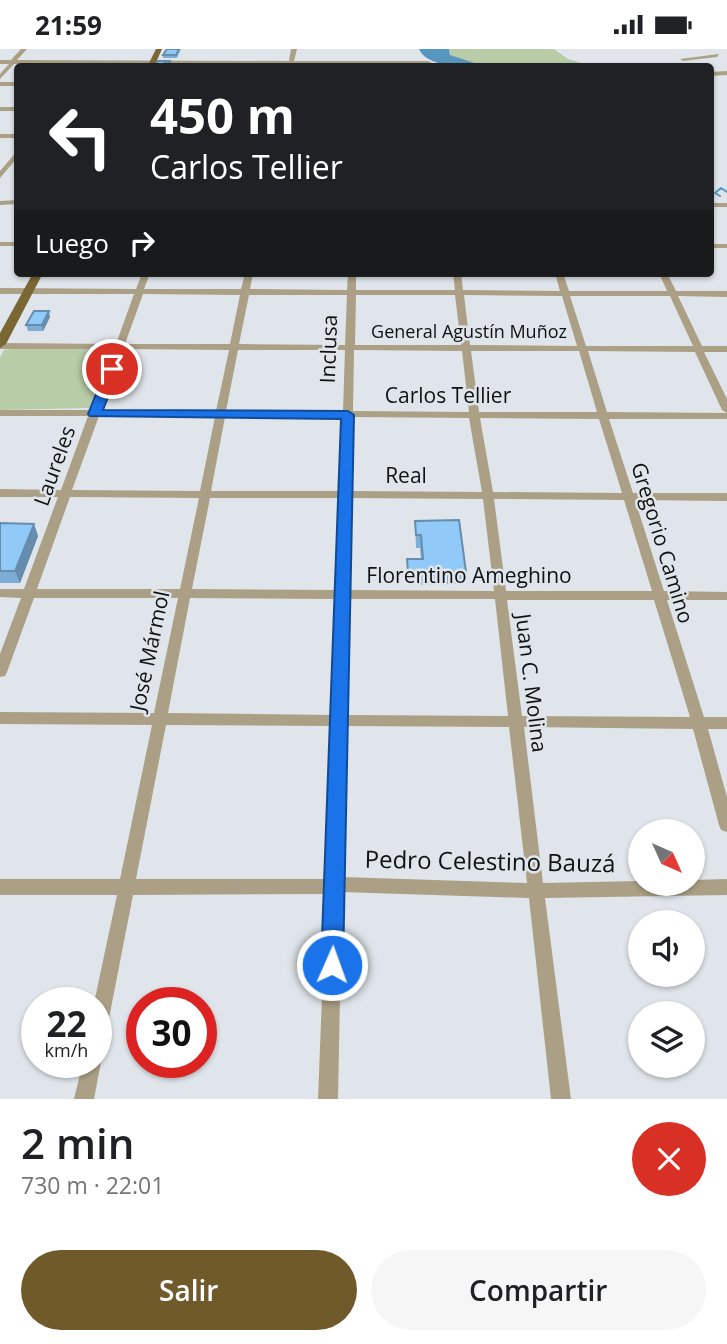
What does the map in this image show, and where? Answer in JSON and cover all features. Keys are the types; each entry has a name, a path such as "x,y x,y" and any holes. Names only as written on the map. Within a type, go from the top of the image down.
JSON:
{"main road":[{"path":"0,345 36,277"}],"street":[{"path":"0,77 24,49"},
{"path":"681,57 717,55 708,49"},
{"path":"80,63 86,56"},
{"path":"681,57 688,63"},
{"path":"0,62 46,63"},
{"path":"187,63 246,63"},
{"path":"336,63 428,63"},
{"path":"0,176 3,167"},
{"name":"Laureles","path":"0,672 145,277"},
{"name":"José Mármol","path":"107,987 249,277"},
{"name":"Inclusa","path":"328,1099 352,277"},
{"name":"Juan C. Molina","path":"458,277 561,1099"},
{"name":"Gregorio Camino","path":"560,277 699,723 727,825"},
{"path":"665,277 727,410"},
{"path":"0,291 727,294"},
{"name":"General Agustín Muñoz","path":"0,345 727,349"},
{"name":"Carlos Tellier","path":"0,413 727,416"},
{"name":"Real","path":"0,493 727,497"},
{"name":"Florentino Ameghino","path":"0,593 727,596"},
{"path":"0,718 727,723"},
{"name":"Pedro Celestino Bauzá","path":"0,887 334,885 535,891 727,887"},
{"path":"84,1099 89,1078"}],"green space":[{"path":"449,49 554,49 568,59 581,63 468,63 450,55"},
{"path":"107,349 112,352 89,408 0,410 0,357 4,350"}],"water":[{"path":"419,49 449,49 450,55 475,63 438,63 423,55"}],"building":[{"path":"167,49 179,49 176,55 163,55"},
{"path":"34,311 49,311 42,325 26,325"},
{"path":"459,520 466,572 408,572 407,559 423,559 421,535 416,535 415,521"},
{"path":"0,523 34,524 15,571 0,571"}],"waterway":[{"path":"720,196 715,193 721,188 727,192"}],"route":[{"path":"112,369 95,414 348,415 332,965"}]}
